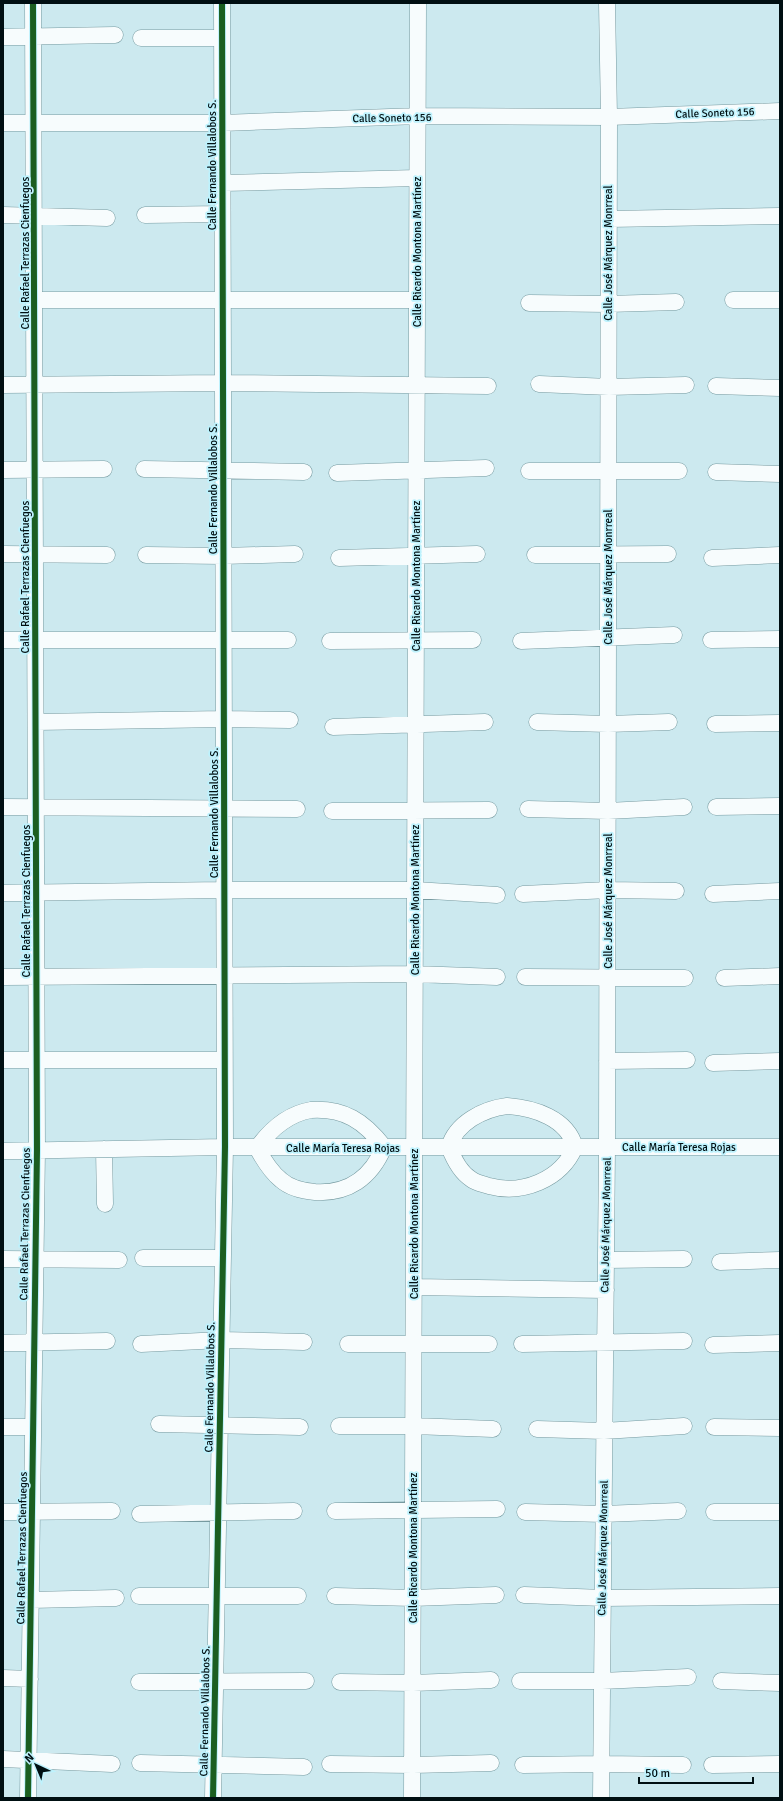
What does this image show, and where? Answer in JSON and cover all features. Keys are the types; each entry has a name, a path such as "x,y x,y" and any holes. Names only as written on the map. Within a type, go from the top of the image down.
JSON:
{"street":[{"name":"Calle Rafael Terrazas Cienfuegos","path":"28,1798 34,1259 37,1150 35,216 33,3"},
{"name":"Calle Fernando Villalobos S.","path":"213,1798 225,1147 223,976 224,718 222,3"},
{"name":"Calle Ricardo Montona Martínez","path":"412,1798 416,811 416,300 419,116 418,3"},
{"name":"Calle José Márquez Monrreal","path":"601,1798 608,977 609,117 607,3"},
{"path":"3,37 115,35"},
{"path":"141,38 222,38"},
{"name":"Calle Soneto 156","path":"3,123 222,123 419,116 609,117 780,111"},
{"path":"223,182 417,178"},
{"path":"145,215 222,214"},
{"path":"3,215 107,218"},
{"path":"609,219 780,216"},
{"path":"35,300 416,300"},
{"path":"733,300 780,300"},
{"path":"530,303 608,304 676,302"},
{"path":"3,385 223,382 488,386"},
{"path":"540,384 608,387 686,385"},
{"path":"716,386 780,388"},
{"path":"337,473 486,468"},
{"path":"144,469 304,472"},
{"path":"3,470 104,470"},
{"path":"529,471 679,471"},
{"path":"716,472 780,474"},
{"path":"3,554 36,553 107,555"},
{"path":"146,555 223,556 295,554"},
{"path":"339,558 416,554 477,554"},
{"path":"535,555 668,554"},
{"path":"712,558 780,555"},
{"path":"521,641 674,635"},
{"path":"711,640 780,639"},
{"path":"3,640 288,640"},
{"path":"330,641 473,640"},
{"path":"36,722 224,718 290,720"},
{"path":"333,728 485,722"},
{"path":"537,722 608,724 669,722"},
{"path":"715,724 780,723"},
{"path":"3,807 36,806 224,810 297,809"},
{"path":"716,807 780,806"},
{"path":"528,809 608,811 684,807"},
{"path":"332,811 489,810"},
{"path":"3,893 224,890 415,890 497,895"},
{"path":"523,894 608,890 676,891"},
{"path":"714,894 780,891"},
{"path":"3,977 415,974 497,977"},
{"path":"724,978 780,976"},
{"path":"525,977 685,978"},
{"path":"3,1060 224,1060"},
{"path":"607,1062 687,1060"},
{"path":"713,1063 780,1062"},
{"path":"507,1106 533,1110 556,1121 569,1132 575,1147 570,1160 562,1168 543,1181 517,1189 508,1190 472,1180 458,1167 450,1147 452,1137 468,1122 486,1111 507,1106"},
{"path":"324,1110 349,1115 358,1120 377,1138 384,1147 374,1166 361,1179 349,1187 338,1191 324,1192 295,1189 281,1181 257,1148 270,1132 288,1118 299,1112 324,1110"},
{"name":"Calle María Teresa Rojas","path":"3,1151 225,1147 780,1147"},
{"path":"104,1149 105,1204"},
{"path":"143,1258 223,1258"},
{"path":"3,1259 119,1260"},
{"path":"606,1260 684,1259"},
{"path":"720,1262 780,1260"},
{"path":"414,1288 606,1290"},
{"path":"3,1344 107,1340"},
{"path":"141,1344 221,1340 304,1342"},
{"path":"522,1344 605,1344 684,1341"},
{"path":"713,1345 780,1343"},
{"path":"348,1344 489,1344"},
{"path":"159,1424 300,1427"},
{"path":"339,1426 414,1426 493,1429"},
{"path":"537,1429 604,1431 684,1426"},
{"path":"3,1427 33,1427"},
{"path":"714,1427 780,1428"},
{"path":"335,1511 497,1509"},
{"path":"3,1512 112,1511"},
{"path":"140,1514 294,1511"},
{"path":"525,1512 604,1514 678,1511"},
{"path":"714,1512 780,1512"},
{"path":"335,1596 413,1598 496,1595"},
{"path":"524,1595 603,1598 780,1596"},
{"path":"139,1596 298,1596"},
{"path":"31,1600 116,1598"},
{"path":"520,1681 602,1681 688,1677"},
{"path":"3,1678 30,1679"},
{"path":"340,1682 413,1683 492,1680"},
{"path":"139,1682 306,1681"},
{"path":"721,1681 780,1683"},
{"path":"3,1759 112,1764"},
{"path":"330,1764 413,1765 490,1763"},
{"path":"140,1764 304,1767"},
{"path":"712,1765 780,1764"},
{"path":"523,1765 683,1765"}],"cycle path":[{"path":"28,1798 37,1150 33,3"},
{"path":"213,1798 225,1147 222,3"}]}
